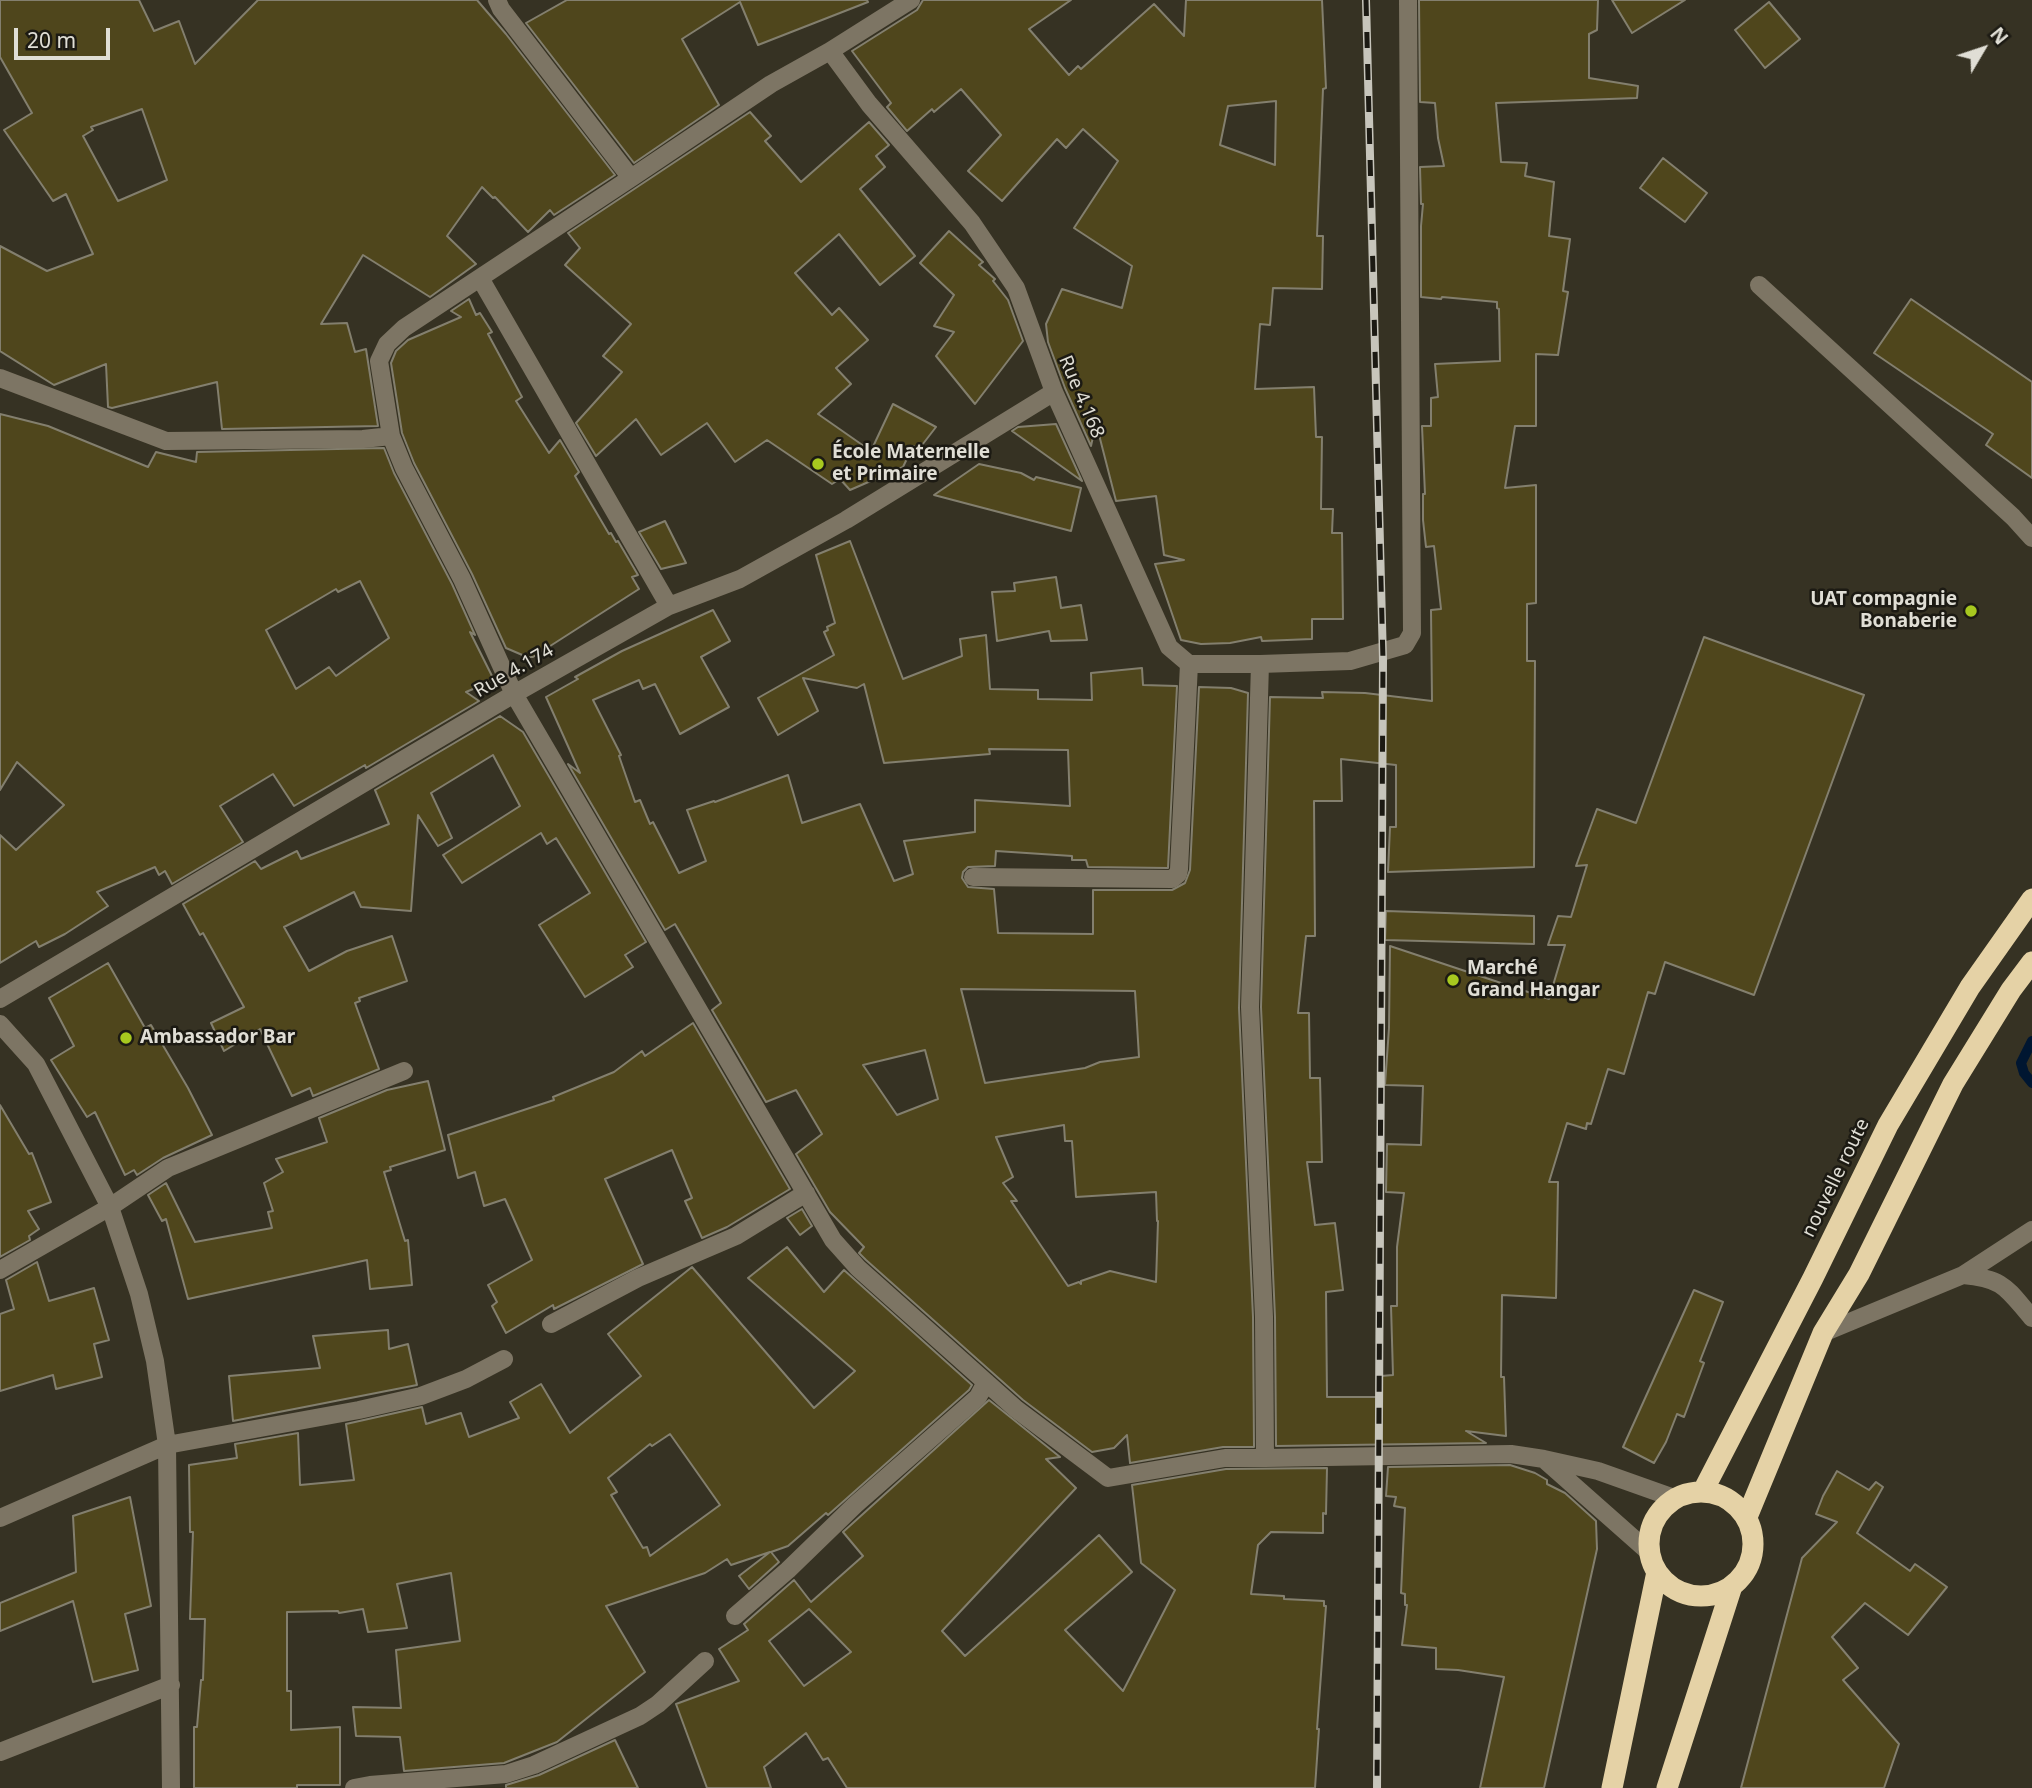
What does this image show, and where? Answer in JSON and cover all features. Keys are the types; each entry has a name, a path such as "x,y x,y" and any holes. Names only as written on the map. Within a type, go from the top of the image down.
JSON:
{"highway":[{"name":"nouvelle route","path":"1703,1491 1888,1125 1970,987 2032,899"},
{"path":"1747,1517 1824,1332 1859,1274 1953,1084 2011,990 2032,962"},
{"path":"1612,1788 1653,1562 1650,1532 1659,1512 1674,1498 1703,1491 1728,1498 1747,1517 1754,1541 1749,1567 1732,1587 1667,1788"},
{"path":"1653,1562 1672,1587 1692,1596 1713,1595 1732,1587"}],"street":[{"path":"497,0 631,178"},
{"path":"911,0 830,51 771,83 404,328 387,344 379,361 391,436 514,694 845,1255 1041,1429 1108,1478 1225,1458 1511,1454 1598,1471 1674,1498"},
{"path":"973,877 1175,877 1179,869 1189,664 1350,661 1405,645 1412,633 1408,0"},
{"name":"Rue 4.168","path":"830,51 869,104 972,223 1016,288 1054,391 1169,647 1189,664"},
{"path":"480,278 669,606"},
{"path":"1759,285 2013,517 2032,538"},
{"path":"0,378 166,441 363,439 391,436"},
{"name":"Rue 4.174","path":"0,999 514,694 669,606 740,579 846,520 1054,391"},
{"path":"1260,664 1251,1007 1264,1317 1265,1458"},
{"path":"0,1024 36,1064 110,1207 139,1294 155,1361 167,1445 171,1788"},
{"path":"0,1270 110,1207 168,1168 404,1070"},
{"path":"551,1324 638,1278 736,1236 806,1193"},
{"path":"1824,1332 1963,1275 2032,1230"},
{"path":"1963,1275 1984,1277 2002,1284 2032,1318"},
{"path":"0,1518 167,1445 421,1396 504,1359"},
{"path":"735,1616 788,1570 855,1504 978,1396 986,1382"},
{"path":"1544,1459 1653,1562"},
{"path":"354,1788 506,1774 534,1765 640,1716 658,1704 705,1661"},
{"path":"0,1752 171,1685"}],"building":[{"path":"0,0 139,0 154,31 179,21 195,64 258,0 477,0 615,175 554,215 550,210 528,232 482,187 447,236 476,264 430,297 363,255 321,324 347,323 355,352 366,349 378,426 222,429 217,382 112,408 108,407 106,364 54,385 0,351 0,246 47,271 93,254 66,194 53,201 4,130 32,113 0,57","holes":["142,109 167,180 118,201 83,136 93,130 91,127"]},
{"path":"567,0 868,2 758,45 740,2 682,39 719,105 634,163 526,23"},
{"path":"923,0 1071,0 1029,29 1069,75 1078,66 1081,69 1154,4 1184,36 1186,0 1322,0 1326,88 1323,89 1317,236 1323,236 1322,289 1273,288 1270,325 1260,324 1255,389 1314,387 1316,437 1322,437 1321,509 1333,509 1332,533 1342,533 1343,619 1312,619 1312,639 1262,641 1261,637 1230,643 1201,644 1181,640 1155,564 1184,560 1164,555 1156,496 1116,501 1096,423 1091,446 1048,342 1046,324 1062,289 1122,308 1132,266 1074,228 1118,161 1083,129 1066,148 1057,139 1002,201 968,171 1001,135 961,89 907,131 887,107 891,103 852,51 917,10","holes":["1276,101 1275,165 1220,145 1228,106"]},
{"path":"1419,0 1598,0 1597,30 1589,34 1589,78 1638,86 1637,98 1496,103 1501,162 1527,163 1525,176 1554,182 1549,236 1570,239 1563,291 1568,292 1558,355 1536,354 1536,426 1515,426 1505,488 1536,485 1536,603 1527,604 1527,661 1535,661 1534,867 1388,872 1390,827 1396,827 1396,765 1341,759 1342,801 1314,801 1315,936 1306,936 1298,1013 1309,1013 1310,1078 1320,1078 1322,1162 1307,1162 1315,1225 1335,1223 1343,1290 1326,1292 1327,1397 1382,1397 1381,1376 1393,1375 1391,1306 1397,1306 1397,1247 1404,1193 1386,1192 1387,1144 1421,1145 1423,1086 1385,1085 1390,946 1549,999 1565,945 1548,945 1558,916 1571,917 1587,865 1576,866 1597,809 1636,823 1704,637 1864,695 1754,995 1665,962 1655,994 1648,992 1624,1074 1608,1069 1591,1124 1587,1123 1586,1129 1567,1123 1549,1182 1558,1182 1556,1298 1502,1295 1501,1377 1504,1377 1506,1436 1466,1431 1486,1443 1276,1446 1275,1317 1261,1007 1270,697 1323,698 1322,692 1365,693 1432,701 1431,610 1441,609 1434,546 1426,547 1423,520 1425,494 1422,426 1431,426 1431,398 1438,397 1435,364 1500,361 1497,302 1421,297 1423,204 1420,167 1444,166 1435,103 1420,102"},
{"path":"1612,0 1685,0 1632,33"},
{"path":"1769,2 1800,39 1765,68 1735,30"},
{"path":"750,112 771,136 765,141 801,182 869,122 889,145 876,156 885,167 860,189 915,256 880,285 839,234 795,273 832,315 839,308 868,340 836,368 851,384 818,414 871,451 893,404 936,427 919,449 913,446 903,467 850,490 840,479 832,484 767,440 735,462 707,423 661,455 636,419 596,456 576,423 622,372 603,356 631,324 565,265 580,248 568,233"},
{"path":"1663,158 1707,193 1685,222 1640,188"},
{"path":"949,231 983,262 979,265 995,279 993,281 1008,300 1023,341 975,404 936,356 954,332 934,326 954,295 920,263"},
{"path":"469,299 476,315 480,313 492,332 488,334 522,397 516,401 549,453 560,440 579,472 575,476 609,534 618,541 638,575 632,577 639,589 533,657 506,648 472,574 414,463 402,433 391,363 396,351 408,340 461,317 451,311"},
{"path":"1911,299 2032,382 2032,478 1986,445 1993,434 1874,353"},
{"path":"0,414 48,426 148,467 156,452 196,462 197,452 384,448 394,473 452,584 475,635 470,632 494,680 466,692 479,701 366,768 365,765 294,806 273,774 220,806 243,842 172,884 165,871 159,875 155,867 97,892 108,906 65,934 39,947 36,941 0,963 0,835 16,850 64,805 17,762 0,790","holes":["360,581 389,638 336,676 329,667 296,689 266,630 336,589 338,592"]},
{"path":"1056,424 1082,481 1012,431 1018,427"},
{"path":"979,464 1021,473 1034,480 1036,477 1081,488 1071,531 934,495"},
{"path":"665,521 686,563 661,569 639,532"},
{"path":"850,541 903,679 962,656 960,639 986,635 990,689 1038,690 1038,699 1092,700 1091,673 1142,668 1143,685 1177,686 1168,868 1088,867 1086,860 1072,860 1072,856 996,851 995,866 968,867 962,878 968,887 994,889 998,933 1093,934 1093,890 1172,890 1185,883 1190,870 1199,687 1231,688 1248,693 1239,1008 1253,1317 1254,1447 1223,1447 1130,1463 1127,1435 1114,1448 1092,1452 1023,1400 866,1260 859,1253 864,1247 830,1212 796,1154 822,1134 796,1090 766,1102 712,1010 721,1003 675,924 665,930 568,764 580,773 546,697 622,651 713,610 730,641 701,657 729,707 680,734 655,684 643,689 639,680 593,700 621,755 619,756 635,802 640,800 650,824 653,822 679,873 706,861 687,810 788,775 802,823 860,804 894,881 913,874 904,841 975,832 975,800 1070,806 1068,750 989,749 990,754 884,763 864,684 857,688 803,678 818,711 778,735 758,698 834,655 824,632 835,623 816,555","holes":["961,989 1135,991 1139,1057 985,1083","925,1050 938,1099 897,1115 863,1065","1064,1125 1065,1141 1072,1141 1076,1197 1156,1192 1156,1282 1110,1271 1081,1281 1081,1284 1079,1282 1068,1286 1011,1201 1017,1201 1003,1183 1013,1177 996,1137"]},
{"path":"1056,577 1061,608 1081,605 1087,640 1051,641 1049,631 997,641 992,592 1015,591 1014,583"},
{"path":"500,716 523,732 646,942 625,955 633,967 585,997 539,925 590,893 556,838 547,844 541,833 462,883 443,855 520,806 493,755 431,793 452,838 438,846 418,815 411,911 361,907 354,892 284,927 309,971 347,951 392,936 407,981 359,998 360,1001 355,1003 379,1069 313,1096 310,1088 292,1096 260,1029 224,1051 211,1023 244,1007 203,933 200,935 183,904 255,861 261,869 297,851 301,859 389,824 375,790"},
{"path":"1386,911 1534,916 1534,944 1385,940"},
{"path":"108,963 145,1028 151,1025 212,1135 163,1158 137,1175 134,1170 125,1175 95,1112 87,1117 51,1060 74,1046 49,998"},
{"path":"693,1023 790,1189 727,1227 702,1238 685,1201 692,1198 672,1150 605,1179 643,1264 554,1309 553,1305 506,1333 492,1306 497,1302 488,1285 532,1260 505,1199 484,1206 475,1172 458,1178 448,1135 554,1100 553,1097 614,1072 642,1051 645,1056"},
{"path":"428,1081 445,1150 390,1167 391,1170 384,1172 405,1241 408,1240 412,1285 370,1289 367,1260 188,1299 166,1219 162,1221 148,1195 166,1183 195,1242 272,1228 268,1212 273,1211 264,1183 283,1172 276,1159 327,1142 319,1118 387,1090"},
{"path":"0,1105 29,1154 32,1153 51,1202 28,1211 39,1229 29,1236 30,1240 0,1257"},
{"path":"802,1209 812,1226 800,1235 787,1218"},
{"path":"787,1247 824,1292 844,1270 972,1385 828,1515 826,1513 788,1546 771,1552 779,1562 749,1589 739,1576 770,1552 731,1565 727,1559 705,1573 606,1606 645,1672 557,1742 504,1763 404,1771 400,1737 356,1736 353,1707 401,1708 396,1650 460,1641 451,1573 397,1584 407,1628 368,1632 363,1609 339,1613 287,1612 287,1691 291,1691 291,1730 340,1727 340,1785 297,1785 297,1788 194,1788 194,1727 197,1727 203,1680 205,1619 190,1619 193,1532 190,1532 189,1465 237,1458 235,1444 298,1433 300,1485 354,1480 346,1424 422,1407 426,1424 461,1413 469,1437 519,1418 510,1402 541,1384 570,1433 641,1376 608,1334 692,1267 814,1408 855,1371 748,1278","holes":["670,1434 720,1505 650,1556 647,1547 643,1548 611,1495 617,1492 608,1478 650,1444 652,1446"]},
{"path":"37,1262 49,1301 94,1288 109,1340 94,1344 102,1377 56,1389 53,1375 0,1391 0,1314 14,1309 6,1280"},
{"path":"1694,1290 1723,1302 1700,1361 1704,1363 1684,1417 1677,1414 1654,1463 1623,1447"},
{"path":"388,1330 389,1349 408,1344 417,1385 233,1421 229,1376 320,1368 313,1336"},
{"path":"989,1400 1060,1457 1046,1459 1076,1488 942,1631 965,1656 1099,1535 1132,1572 1065,1630 1123,1691 1175,1590 1141,1563 1132,1485 1226,1469 1327,1468 1323,1533 1271,1532 1258,1545 1251,1594 1324,1601 1326,1606 1315,1788 847,1788 828,1758 823,1760 806,1733 764,1767 771,1788 707,1788 676,1704 739,1681 719,1649 748,1630 744,1624 794,1580 811,1602 863,1556 843,1532","holes":["809,1609 851,1652 804,1686 769,1641"]},
{"path":"1510,1465 1547,1480 1547,1484 1565,1493 1596,1521 1597,1549 1544,1788 1480,1788 1504,1677 1436,1669 1436,1648 1402,1645 1407,1605 1405,1594 1401,1593 1405,1508 1394,1506 1396,1497 1386,1496 1388,1467"},
{"path":"1837,1471 1869,1490 1876,1482 1883,1487 1857,1533 1910,1571 1915,1564 1947,1587 1908,1635 1865,1603 1832,1637 1858,1668 1843,1680 1899,1744 1884,1788 1741,1788 1802,1558 1837,1522 1816,1514"},
{"path":"130,1497 151,1606 125,1614 138,1670 93,1682 73,1601 0,1631 0,1603 76,1572 73,1516"},
{"path":"615,1740 638,1788 506,1788 506,1785 539,1775"}],"waterway":[{"path":"2032,1041 2021,1063 2024,1073 2032,1083"}],"railway":[{"path":"1366,0 1383,660 1377,1788"}],"place":[{"name":"École Maternelle et Primaire","path":"818,464"},
{"name":"UAT compagnie Bonaberie","path":"1971,611"},
{"name":"Marché Grand Hangar","path":"1453,980"},
{"name":"Ambassador Bar","path":"126,1038"}]}
